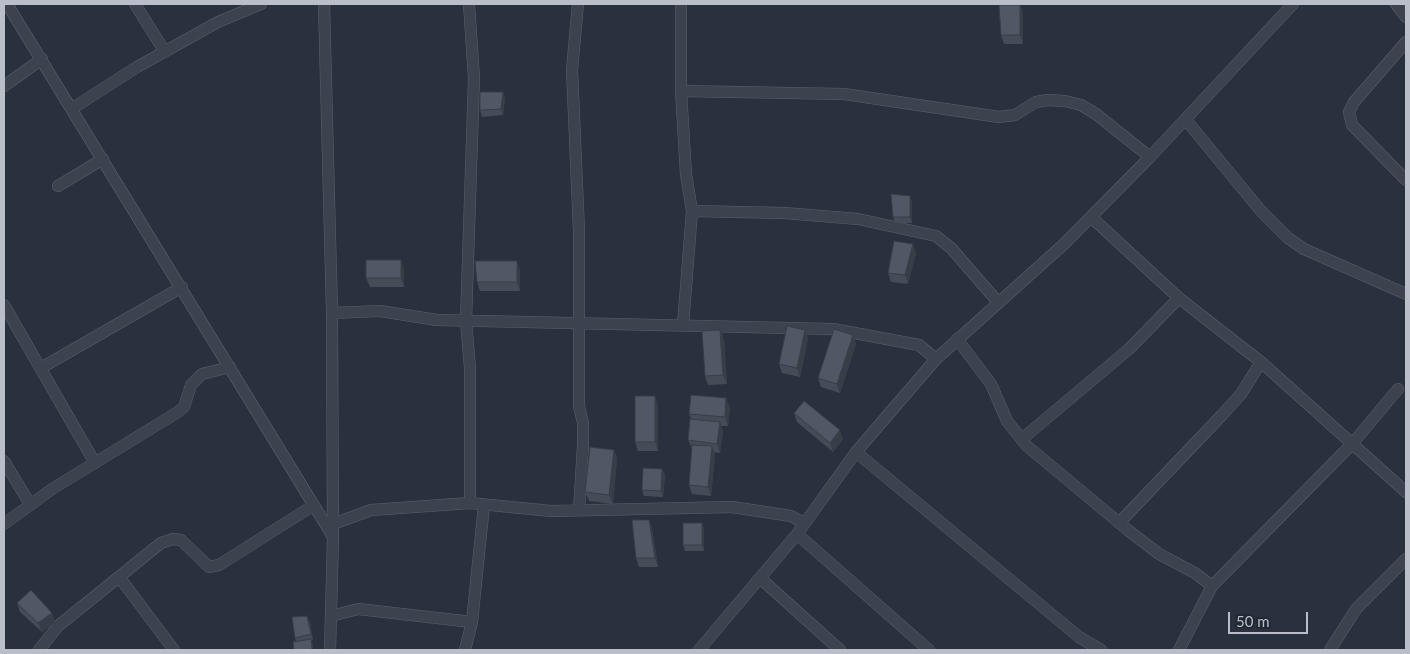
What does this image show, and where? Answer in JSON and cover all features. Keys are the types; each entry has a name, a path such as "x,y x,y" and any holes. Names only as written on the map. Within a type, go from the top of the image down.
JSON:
{"street":[{"path":"7,4 73,108 333,537"},
{"path":"135,4 165,52"},
{"path":"73,108 244,7 261,4"},
{"path":"324,4 332,312 333,537 330,650"},
{"path":"469,4 474,110 466,320 470,368 470,503"},
{"path":"578,4 572,70 579,231 579,406 583,423 579,510"},
{"path":"681,4 681,91 686,174 692,211 684,325"},
{"path":"699,650 797,534 856,452 936,359 997,301 1064,244 1186,120 1293,4"},
{"path":"1396,4 1406,16"},
{"path":"1406,42 1354,102 1349,112 1352,125 1406,180"},
{"path":"4,86 42,59"},
{"path":"681,91 844,94 999,116 1015,115 1036,102 1048,100 1065,101 1081,105 1096,114 1150,157"},
{"path":"1186,120 1260,210 1288,238 1304,249 1406,294"},
{"path":"58,186 104,159"},
{"path":"692,211 784,213 858,219 936,236 951,248 997,301"},
{"path":"1091,217 1179,298 1261,362 1406,492"},
{"path":"41,368 182,287"},
{"path":"1022,440 1129,349 1179,298"},
{"path":"4,305 95,463"},
{"path":"332,312 380,311 437,320 832,329 919,346 936,359"},
{"path":"957,339 990,384 1007,421 1022,440 1119,523 1159,554 1195,573 1212,586"},
{"path":"1119,523 1241,394 1261,362"},
{"path":"4,524 30,504 178,412 184,407 191,385 202,374 230,367"},
{"path":"1179,650 1212,586 1352,444 1398,388"},
{"path":"856,452 1064,625 1100,650"},
{"path":"4,461 30,504"},
{"path":"333,524 371,510 470,503 551,511 732,507 776,513 804,523"},
{"path":"39,650 58,626 120,578 161,543 173,539 181,540 209,567 219,565 314,505"},
{"path":"465,650 472,622 484,505"},
{"path":"797,534 929,650"},
{"path":"1330,650 1356,609 1406,559"},
{"path":"120,578 174,650"},
{"path":"760,578 840,650"},
{"path":"331,616 358,609 472,622"}],"building":[{"path":"999,5 1020,5 1020,35 1001,35"},
{"path":"480,92 503,92 501,109 480,110"},
{"path":"891,194 910,196 910,217 893,217"},
{"path":"894,241 913,244 905,275 888,273"},
{"path":"366,260 401,260 401,278 366,278"},
{"path":"475,261 517,261 517,282 477,282"},
{"path":"787,326 805,330 797,368 779,364"},
{"path":"834,329 853,335 837,384 818,378"},
{"path":"720,330 723,375 705,376 702,331"},
{"path":"691,395 726,398 725,417 689,414"},
{"path":"635,396 655,396 655,442 635,442"},
{"path":"804,401 840,430 830,443 794,413"},
{"path":"690,419 720,422 717,444 688,440"},
{"path":"692,445 712,446 708,487 689,485"},
{"path":"590,447 614,450 609,495 585,492"},
{"path":"643,468 662,469 661,491 642,490"},
{"path":"632,520 649,520 655,558 636,558"},
{"path":"683,523 702,523 702,545 683,545"},
{"path":"31,590 52,613 38,623 17,603"},
{"path":"307,616 311,634 295,638 292,617"},
{"path":"311,639 312,650 294,650 293,642"}]}
